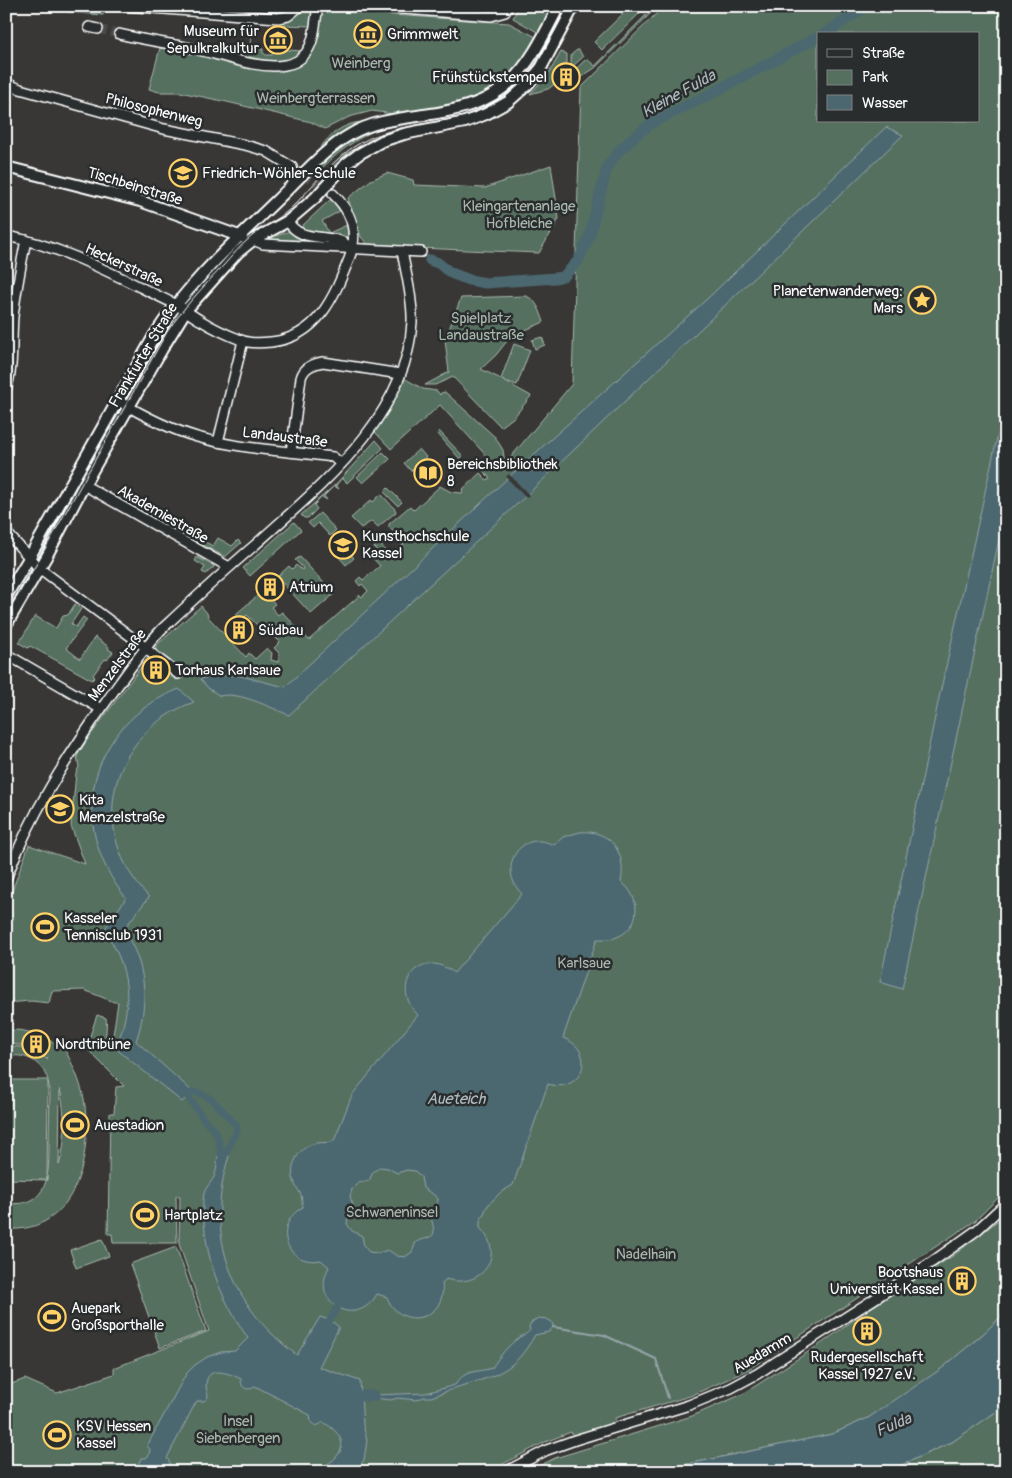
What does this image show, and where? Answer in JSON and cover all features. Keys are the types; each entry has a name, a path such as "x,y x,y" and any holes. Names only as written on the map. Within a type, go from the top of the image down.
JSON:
{"main road":[{"name":"Frankfurter Straße","path":"6,596 154,336 175,305 224,252 323,155 350,134 384,121 462,108 486,99 510,83 528,63 539,46 559,6"},
{"name":"Frankfurter Straße","path":"6,626 84,485 186,310 238,252 253,240 288,221 315,198 346,164 382,141 404,134 465,122 486,114 508,102 541,68 574,6"},
{"name":"Tischbeinstraße","path":"6,167 140,201 253,240"},
{"path":"214,228 222,238 224,252"}],"street":[{"path":"126,6 278,18 288,16 300,6"},
{"path":"119,34 269,66 286,65 296,62 310,47 318,6"},
{"path":"367,6 491,16 505,12 508,6"},
{"path":"6,100 8,84"},
{"name":"Philosophenweg","path":"8,84 164,129 266,151 292,167"},
{"path":"333,194 342,202 352,223 355,241 353,249"},
{"path":"288,221 292,228 302,234 343,242 353,249"},
{"name":"Heckerstraße","path":"6,236 26,240 76,258 186,310 199,320 243,341 260,343 281,340 301,332 314,324 325,311 334,295 353,249"},
{"path":"6,390 11,369 16,290 26,240"},
{"path":"253,240 263,244 421,252"},
{"name":"Landaustraße","path":"117,400 169,427 196,437 218,442 332,457 341,464 366,436 382,410 400,374 408,348 412,322 409,287 402,251"},
{"path":"218,442 243,341"},
{"path":"291,452 301,378 303,371 308,367 323,362 400,374"},
{"name":"Menzelstraße","path":"6,879 39,808 65,763 145,647 162,629 341,464"},
{"name":"Akademiestraße","path":"84,485 229,567"},
{"path":"6,532 39,568 178,674"},
{"path":"6,654 102,709"},
{"name":"Auedamm","path":"505,1472 547,1450 689,1405 731,1388 757,1374 932,1262 977,1230 1006,1203"}],"green space":[{"path":"57,6 105,7 103,15 68,12"},
{"path":"519,6 539,9 545,6 553,6 539,33 513,18"},
{"path":"631,6 647,6 602,50 594,42"},
{"path":"655,6 658,6 595,68 578,79 575,70 585,60 588,60 595,66"},
{"name":"Karlsaue","path":"664,6 1006,6 1006,1190 975,1221 746,1371 690,1396 615,1418 616,1424 574,1438 571,1432 545,1442 488,1472 10,1472 6,1464 6,1386 25,1379 57,1393 114,1374 114,1368 209,1331 179,1244 180,1196 176,1196 177,1243 113,1243 112,1234 108,1234 110,1113 114,1113 116,1087 124,1086 86,1048 97,1015 106,1018 106,1038 111,1049 118,1002 84,990 52,991 49,1003 31,1001 6,1003 6,907 29,845 85,864 71,826 76,773 79,767 77,756 158,644 201,606 208,617 246,657 249,653 255,659 267,648 272,653 271,660 278,662 280,654 274,648 280,642 264,626 260,628 247,615 241,620 236,614 263,591 275,604 271,607 278,615 282,612 309,640 360,595 362,597 368,591 362,584 360,586 356,581 360,577 363,580 380,566 370,555 376,550 374,547 379,543 390,555 404,544 389,527 389,524 410,506 414,510 440,486 451,492 462,493 462,490 480,473 487,480 490,478 483,471 492,462 440,405 391,449 375,432 402,377 423,389 437,391 440,395 445,392 495,437 503,450 505,464 572,384 581,88"},
{"path":"307,9 313,10 310,26 285,25 285,22"},
{"name":"Weinberg","path":"321,10 509,23 538,38 517,70 497,86 481,95 456,104 405,113 393,114 372,111 349,117 325,129 311,122 227,102 180,92 159,92 149,89 160,48 249,67 284,69 297,66"},
{"path":"252,24 251,48 263,49 263,53 266,55 272,55 274,49 303,51 291,60 278,62 249,57"},
{"path":"579,50 583,57 573,66 571,55"},
{"path":"561,52 567,54 567,64 560,67 557,71 555,76 556,83 548,89 530,94 549,73"},
{"path":"362,122 337,135 320,148 338,130"},
{"path":"374,128 375,130 344,149 317,173 314,171 347,141"},
{"path":"374,138 347,157 324,179 322,177 346,154"},
{"name":"Kleingartenanlage Hofbleiche","path":"551,165 559,219 539,253 369,246 361,237 348,198 371,180 387,173 413,180 414,185 485,188"},
{"path":"331,199 340,211 322,221 329,233 347,225 348,237 305,229 301,227"},
{"path":"290,231 306,238 335,245 268,239"},
{"name":"Spielplatz Landaustraße","path":"526,296 535,303 544,322 523,331 507,341 481,369 501,379 514,344 530,350 517,385 502,380 531,396 514,417 501,427 453,377 435,385 425,385 449,372 445,340 461,298"},
{"path":"542,337 545,345 535,349 532,340"},
{"path":"439,431 463,456 460,459 437,433"},
{"path":"376,440 383,448 347,483 342,478 336,485 339,489 334,486 324,496 327,500 322,497 314,505 317,509 308,518 304,518 301,515 335,485"},
{"path":"419,449 426,457 411,471 404,463"},
{"path":"383,452 390,459 363,483 357,477"},
{"path":"388,488 402,502 398,506 384,492"},
{"path":"381,494 396,512 378,527 372,521 361,528 351,518 371,500 373,502"},
{"path":"320,513 336,530 330,536 318,523 313,528 308,523"},
{"path":"294,522 301,530 250,576 243,568"},
{"path":"218,538 232,546 238,540 241,543 225,557 201,544 203,541 213,546"},
{"path":"346,549 354,558 346,565 338,556"},
{"path":"197,557 214,567 206,574 202,572 205,567 195,561"},
{"path":"300,557 334,594 311,614 277,577 289,566 292,569 296,565 302,570 303,568 295,560"},
{"path":"75,604 81,609 71,624 76,627 83,617 87,620 66,648 80,659 95,637 113,652 93,675 95,677 92,680 30,646 28,648 19,643 35,616 56,628 63,616 68,615"},
{"path":"6,1031 28,1032 45,1038 60,1048 63,1046 73,1065 84,1099 86,1143 82,1166 75,1186 64,1205 49,1219 30,1227 6,1229 6,1203 20,1203 31,1200 39,1195 46,1180 6,1179 6,1080 48,1080 42,1068 32,1060 20,1056 6,1057 6,1047 28,1048 48,1058 39,1051 29,1047 6,1045","holes":["48,1081 50,1097 47,1176","60,1089 64,1137 59,1165"]},
{"path":"1006,1214 1006,1312 941,1369 868,1418 832,1434 650,1472 527,1472 555,1458 692,1416 743,1394 822,1343 869,1309 954,1255"},
{"path":"102,1239 109,1256 76,1268 70,1250"},
{"path":"176,1247 206,1331 160,1348 130,1264"},
{"path":"1006,1405 1006,1472 886,1472 952,1442"}],"water":[{"path":"886,127 903,135 529,493 289,715 245,698 228,695 220,696 208,688 200,679 213,676 237,675 285,687 511,475 708,298"},
{"path":"1006,398 1006,507 902,989 880,982 939,698"},
{"path":"179,689 194,702 165,717 142,736 126,760 116,787 113,815 117,843 129,871 149,897 123,930 137,956 143,984 143,1013 136,1041 193,1092 182,1102 115,1048 125,1018 126,988 119,958 104,930 126,898 107,869 96,839 92,809 96,779 106,751 124,726 148,705"},
{"name":"Aueteich","path":"580,832 591,832 608,839 614,845 619,853 621,862 621,882 632,895 636,911 635,919 625,932 612,939 597,939 563,1038 574,1044 580,1052 583,1061 582,1070 570,1083 560,1086 548,1084 513,1185 501,1192 488,1205 480,1221 480,1228 488,1238 491,1249 490,1259 486,1268 479,1275 459,1281 446,1279 442,1283 442,1296 438,1306 431,1313 422,1317 412,1318 402,1315 393,1308 387,1297 377,1294 368,1305 358,1310 348,1311 338,1308 330,1301 325,1292 324,1280 329,1267 321,1260 309,1260 299,1257 291,1251 287,1243 288,1223 293,1214 303,1207 301,1195 295,1185 293,1176 295,1160 301,1151 310,1145 334,1141 352,1095 418,1015 410,1003 406,992 412,973 420,967 430,964 442,966 454,973 522,894 515,884 511,873 516,853 522,846 531,842 542,841 554,845 563,837","holes":["380,1167 388,1168 397,1173 407,1170 415,1171 421,1177 423,1188 438,1199 431,1216 433,1234 416,1242 412,1252 405,1257 397,1256 388,1250 378,1253 369,1252 364,1246 362,1236 352,1231 347,1224 348,1216 354,1207 350,1197 352,1189 358,1183 369,1181 373,1172"]},
{"path":"218,1155 229,1156 222,1185 220,1213 222,1241 229,1267 240,1292 255,1315 274,1336 297,1355 320,1317 330,1320 339,1327 319,1367 360,1381 363,1425 367,1440 364,1460 353,1472 324,1472 325,1466 336,1458 342,1445 339,1436 332,1428 323,1422 314,1425 311,1422 310,1415 255,1386 249,1389 245,1388 242,1385 241,1379 226,1373 214,1372 207,1379 208,1397 204,1401 197,1401 167,1458 170,1463 168,1469 163,1472 135,1472 141,1458 146,1458 149,1455 150,1449 147,1446 186,1374 207,1357 221,1352 235,1351 248,1338 224,1297 213,1268 206,1237 203,1197 215,1175"},
{"name":"Fulda","path":"1006,1312 1006,1405 952,1442 886,1472 650,1472 832,1434 868,1418 941,1369"},
{"path":"538,1318 547,1319 552,1322 553,1327 549,1332 535,1335 520,1357 496,1375 431,1397 416,1400 374,1398 374,1395 426,1393 455,1385 463,1376 471,1372 492,1368 508,1347 527,1333 530,1330 529,1326"}],"pier":[{"path":"509,474 529,495 526,498 506,477"}],"waterway":[{"name":"Kleine Fulda","path":"827,32 867,6"},
{"name":"Kleine Fulda","path":"430,260 438,263 451,273 469,280 486,283 564,276 578,261 589,238 607,167 619,151 653,122 705,97 817,38"},
{"path":"193,1092 206,1096 236,1125 237,1130 225,1155"},
{"path":"188,1097 214,1130 218,1138 221,1155"},
{"path":"330,1320 337,1307"},
{"path":"553,1327 604,1335 656,1359 668,1398"},
{"path":"361,1396 374,1396"},
{"path":"907,1462 911,1472"}],"tunnel":[{"path":"98,29 119,34"},
{"path":"292,167 333,194"}],"tram line":[{"path":"6,615 167,332 194,298 248,239 289,210 331,165 360,143 392,130 471,114 492,105 509,94 535,64 568,6"}],"place":[{"name":"Grimmwelt","path":"368,34"},
{"name":"Museum für Sepulkralkultur","path":"278,40"},
{"name":"Frühstückstempel","path":"566,77"},
{"name":"Friedrich-Wöhler-Schule","path":"183,173"},
{"name":"Planetenwanderweg: Mars","path":"922,300"},
{"name":"Bereichsbibliothek 8","path":"428,473"},
{"name":"Kunsthochschule Kassel","path":"343,545"},
{"name":"Atrium","path":"270,587"},
{"name":"Südbau","path":"239,630"},
{"name":"Torhaus Karlsaue","path":"156,670"},
{"name":"Kita Menzelstraße","path":"60,809"},
{"name":"Kasseler Tennisclub 1931","path":"45,927"},
{"name":"Nordtribüne","path":"36,1044"},
{"name":"Auestadion","path":"75,1125"},
{"name":"Hartplatz","path":"145,1215"},
{"name":"Bootshaus Universität Kassel","path":"962,1281"},
{"name":"Auepark Großsporthalle","path":"52,1317"},
{"name":"Rudergesellschaft Kassel 1927 e.V.","path":"867,1331"},
{"name":"KSV Hessen Kassel","path":"57,1435"}],"park label":[{"name":"Weinbergterrassen","path":"316,98"},
{"name":"Schwaneninsel","path":"392,1212"},
{"name":"Nadelhain","path":"646,1254"},
{"name":"Insel Siebenbergen","path":"238,1430"}]}
